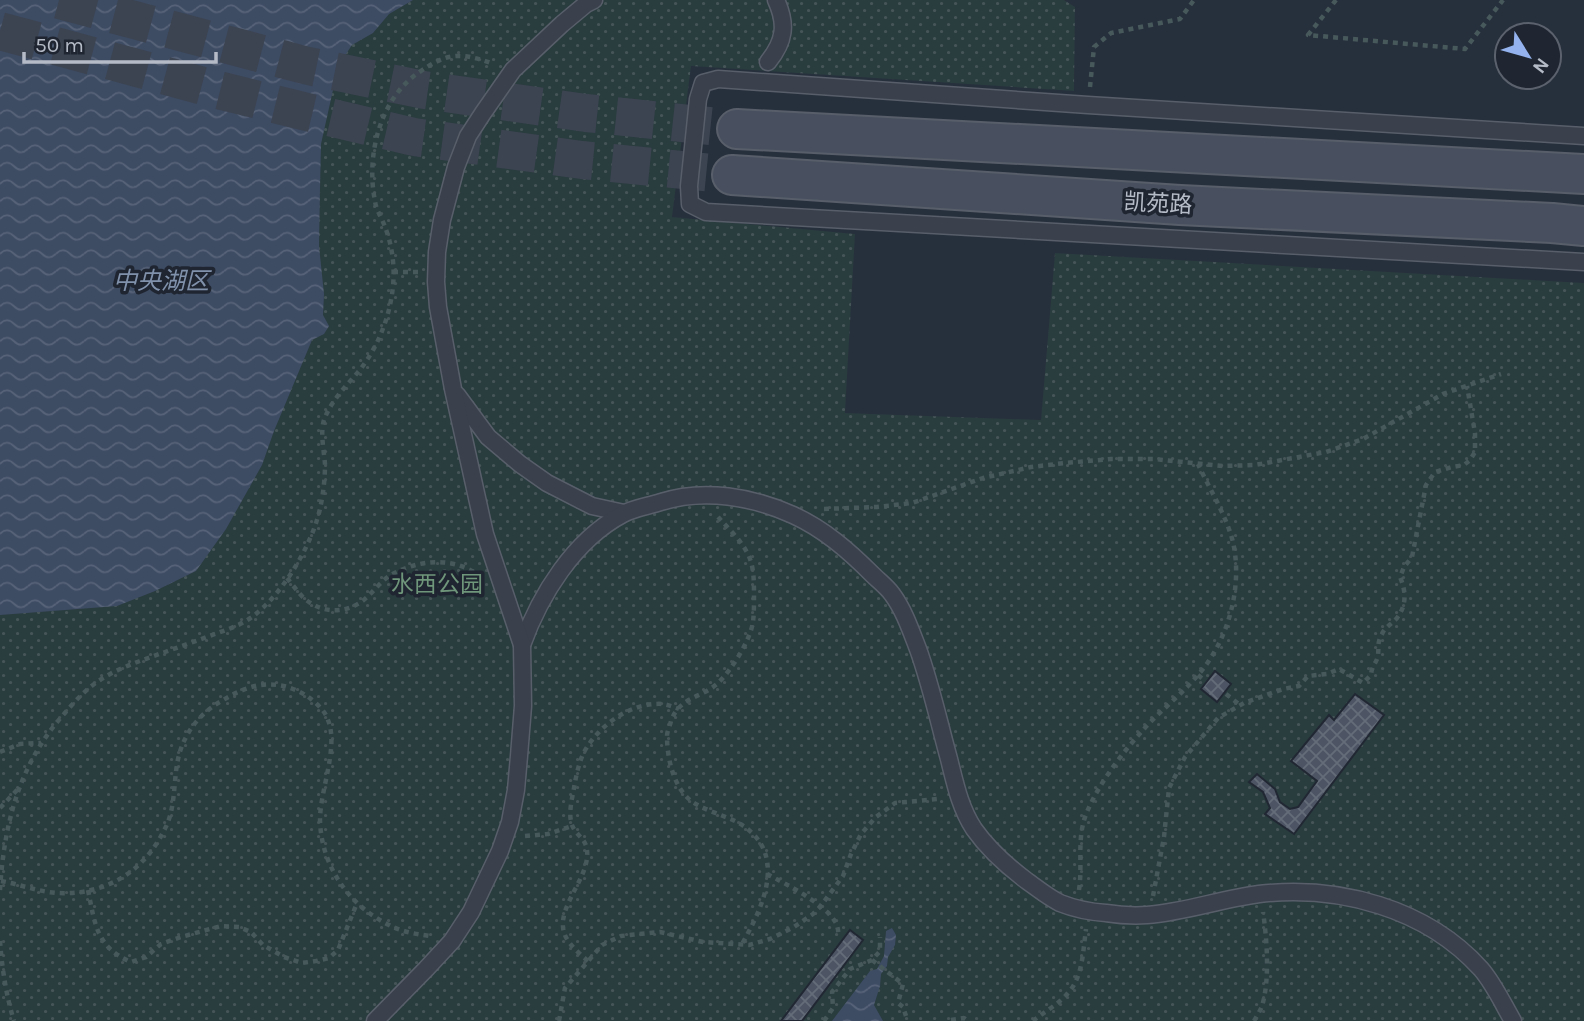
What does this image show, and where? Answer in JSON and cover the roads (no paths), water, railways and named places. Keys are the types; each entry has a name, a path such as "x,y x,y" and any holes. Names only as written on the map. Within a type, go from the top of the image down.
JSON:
{"main road":[{"path":"737,129 1584,174"},
{"name":"凯苑路","path":"732,176 1181,205 1584,226"}],"lane":[{"path":"374,1021 452,941 471,912 486,884 510,822 519,757 523,706 522,645 485,534 453,388 436,282 442,220 456,167 468,136 513,70 562,24 594,0"},
{"path":"768,62 778,51 784,26 776,0"},
{"path":"1584,136 718,79 703,83 698,99 689,186 690,204 706,212 1584,262"},
{"path":"453,388 488,437 520,464 547,483 592,506 624,513"},
{"path":"522,645 530,623 567,563 595,534 624,513 668,500 704,495 741,498 771,505 806,521 836,540 892,594 910,628 923,665 960,801 973,828 993,852 1015,872 1057,901 1082,909 1116,914 1143,916 1168,913 1260,894 1333,894 1368,902 1400,912 1429,927 1458,948 1482,971 1513,1021"}],"water":[{"name":"中央湖区","path":"0,0 413,0 389,14 373,33 352,45 340,63 321,144 319,246 324,294 323,315 329,326 324,334 312,340 262,465 226,529 196,571 117,606 0,615"},
{"path":"892,928 896,935 895,945 881,974 874,1005 883,1021 832,1021 870,971 877,969 884,956 886,931"}],"tunnel":[{"path":"59,0 304,65 424,90 586,113 737,129"},
{"path":"0,31 218,90 414,137 582,160 732,175"}],"park label":[{"name":"水西公园","path":"437,584"}]}
